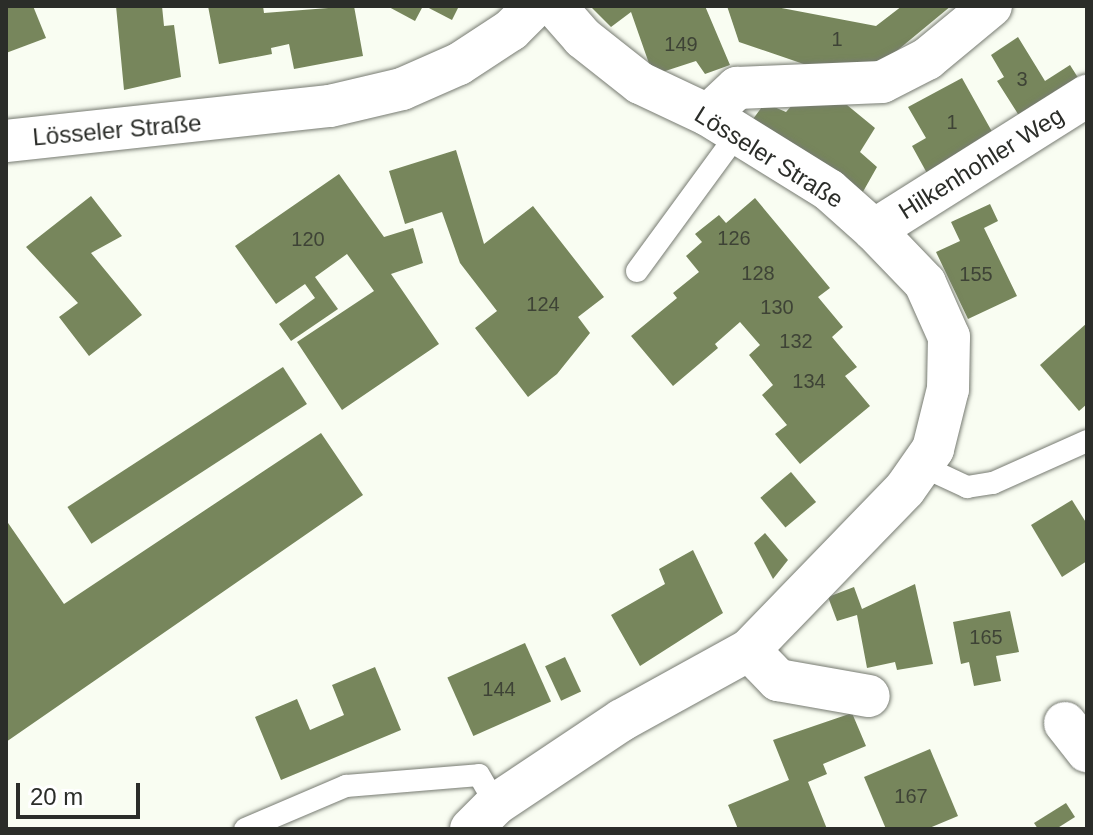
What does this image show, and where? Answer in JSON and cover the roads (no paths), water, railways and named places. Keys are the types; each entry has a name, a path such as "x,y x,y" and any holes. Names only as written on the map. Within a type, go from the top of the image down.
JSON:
{"street":[{"name":"Lösseler Straße","path":"6,141 269,114 402,89 459,64 511,30 535,6"},
{"name":"Lösseler Straße","path":"484,817 622,720 749,650 905,489 933,449 948,389 949,337 925,283 874,230 829,190 723,124 640,83 583,38 555,6"},
{"path":"723,124 737,88 882,82 927,59 991,6"},
{"name":"Hilkenhohler Weg","path":"874,230 1087,96"},
{"path":"749,650 778,680 869,696"}],"lane":[{"path":"637,271 723,124"},
{"path":"922,466 967,487 980,485 1087,441"},
{"path":"245,829 346,786 479,775 484,817"}]}
